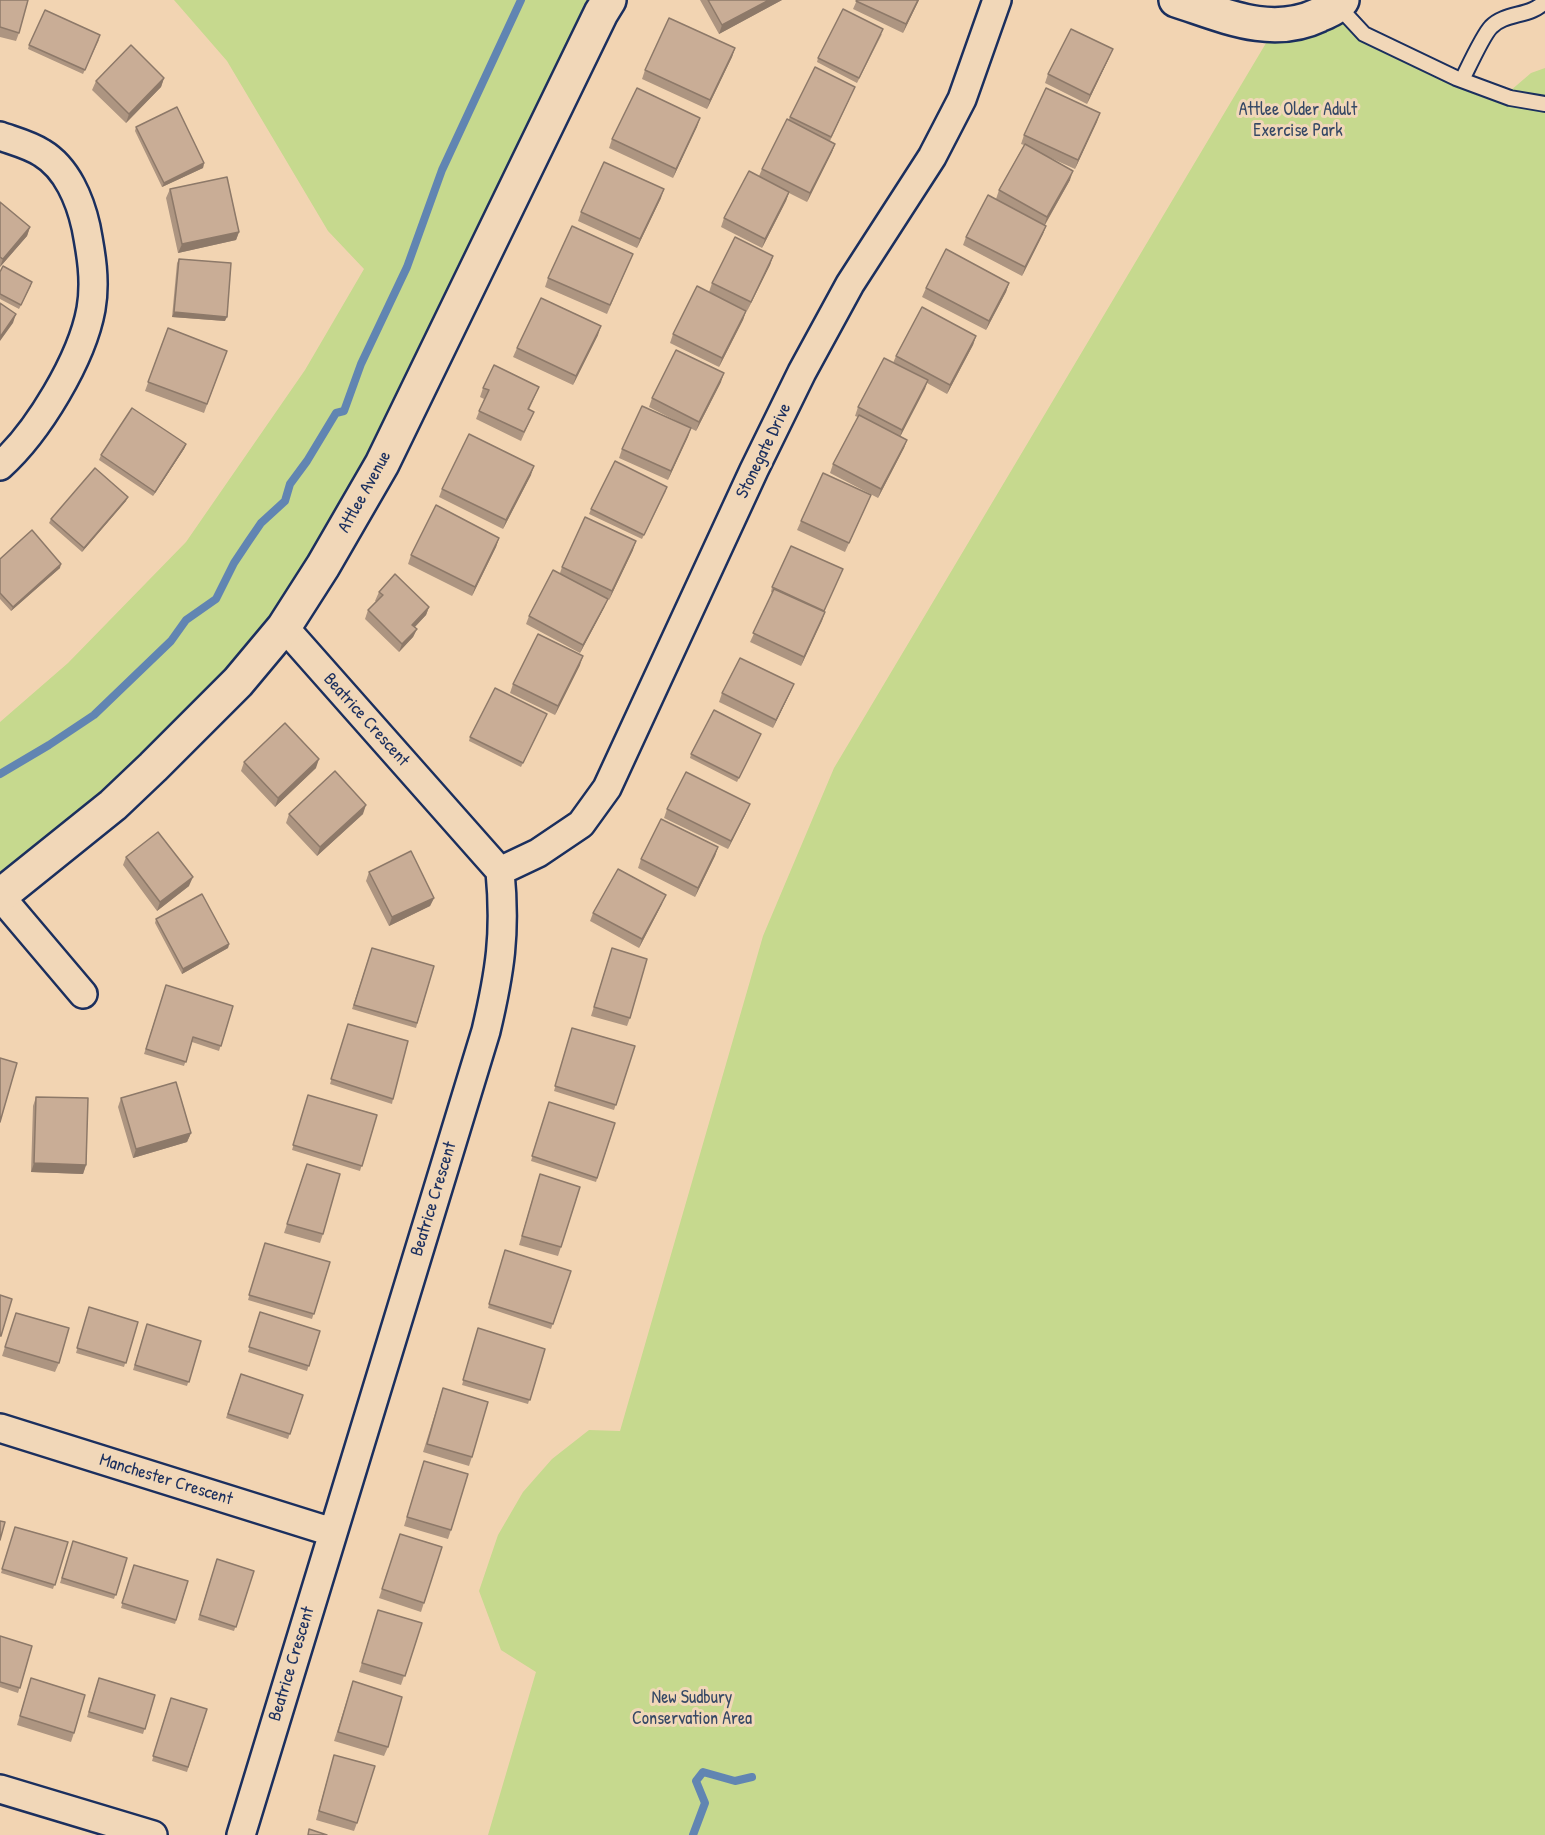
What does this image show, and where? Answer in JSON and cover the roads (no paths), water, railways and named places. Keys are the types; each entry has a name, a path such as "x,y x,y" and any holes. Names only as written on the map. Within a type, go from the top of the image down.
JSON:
{"street":[{"name":"Attlee Avenue","path":"0,896 113,805 238,682 284,627 382,465 609,0"},
{"name":"Stonegate Drive","path":"500,871 538,853 581,824 607,788 802,372 850,284 932,157 962,99 997,0"},
{"path":"1176,0 1252,24 1283,26 1310,20 1340,3"},
{"path":"0,136 43,153 56,164 72,187 82,211 93,270 91,307 84,334 67,370 49,405 30,433 0,466"},
{"name":"Beatrice Crescent","path":"241,1835 486,1031 499,975 503,942 504,909 500,871 284,627"},
{"path":"0,896 83,994"},
{"name":"Manchester Crescent","path":"0,1428 332,1532"},
{"path":"0,1789 153,1835"}],"lane":[{"path":"1462,80 1491,27 1508,17 1539,8 1545,1"},
{"path":"1340,3 1364,34 1462,80 1510,98 1545,104"}],"waterway":[{"path":"0,774 94,715 171,641 186,620 216,599 234,563 261,523 285,501 290,484 336,413 344,411 361,364 407,267 442,170 521,0"},
{"path":"693,1835 705,1803 696,1781 703,1772 735,1781 752,1777"}],"park label":[{"name":"Attlee Older Adult Exercise Park","path":"1298,120"},
{"name":"New Sudbury Conservation Area","path":"692,1708"}]}
